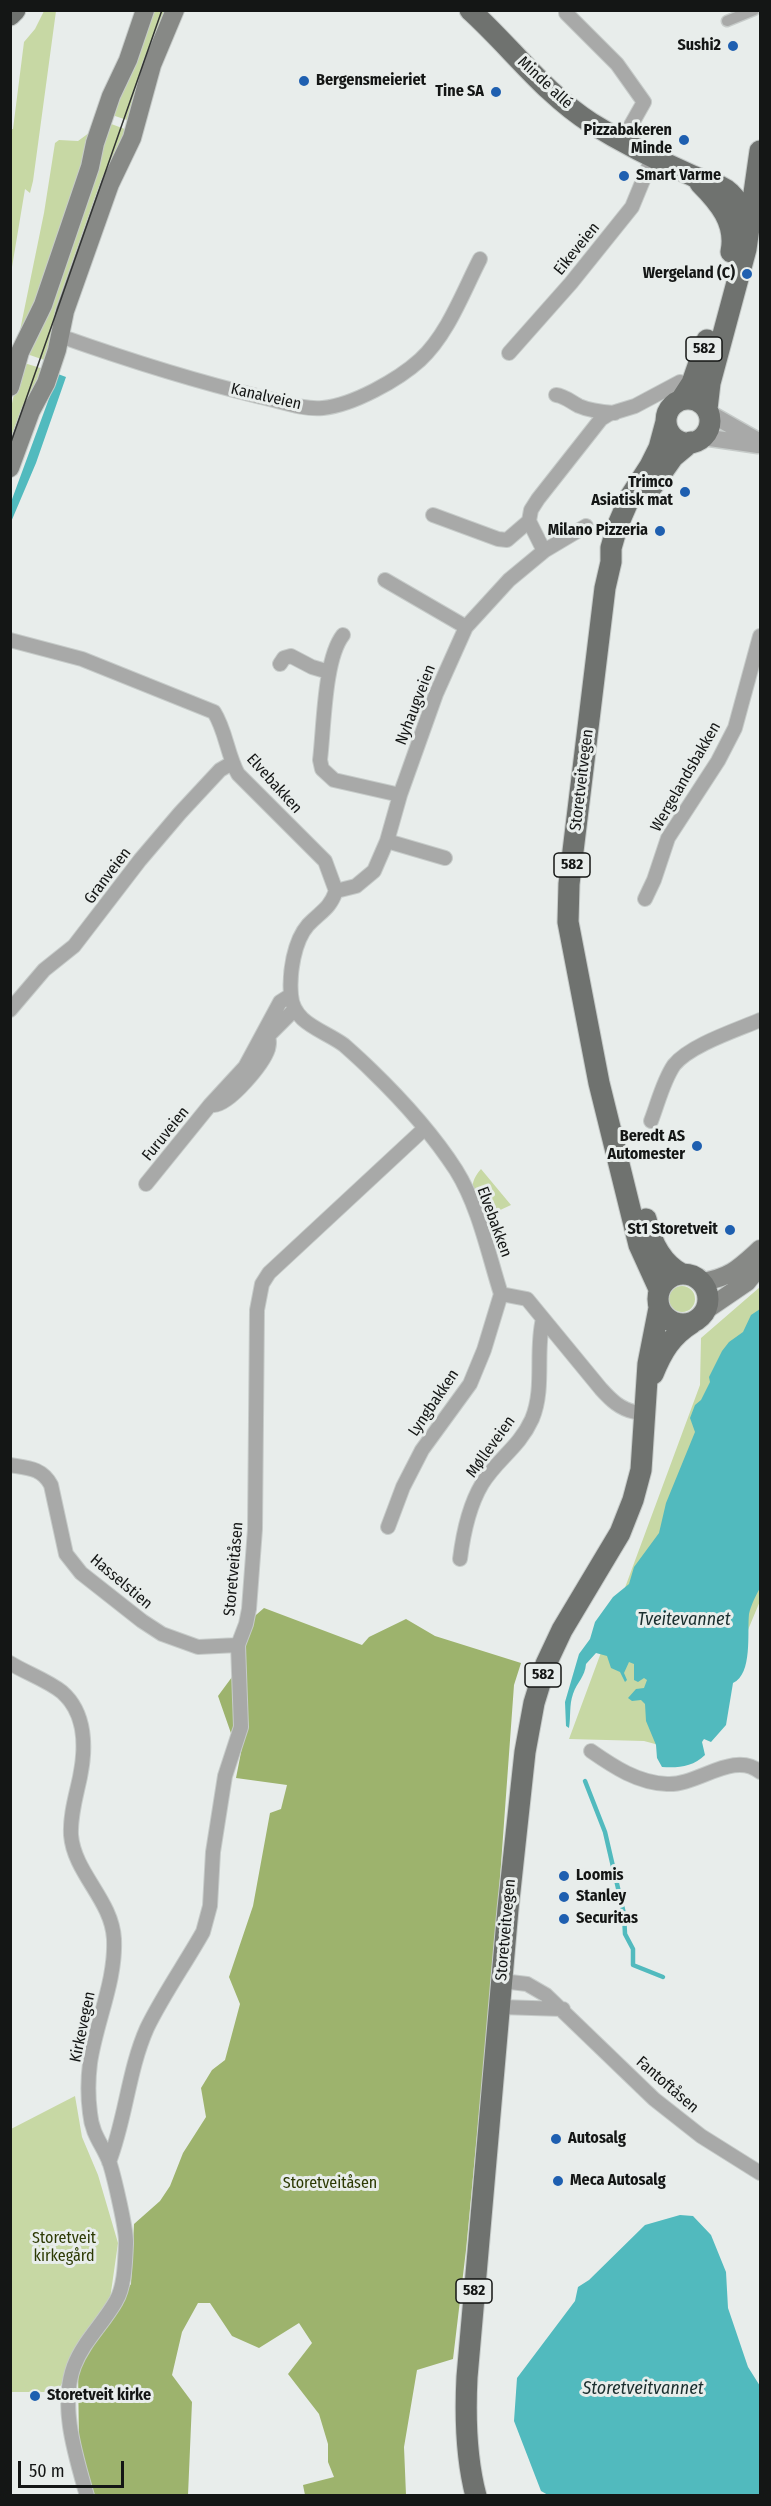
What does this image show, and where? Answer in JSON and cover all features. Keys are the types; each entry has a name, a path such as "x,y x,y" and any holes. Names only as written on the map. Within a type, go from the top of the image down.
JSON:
{"main road":[{"path":"10,15 15,10"},
{"path":"10,387 20,352 43,305 90,167 95,143 111,96 128,60 145,10"},
{"path":"10,468 31,411 46,383 66,311 110,184 132,138 152,65 175,10"},
{"name":"Minde allé","path":"470,10 561,100 588,121 622,141 693,176 724,188 736,199 744,221 746,249"},
{"name":"582","path":"697,440 709,428 708,411 712,373 746,249 760,151"},
{"name":"Minde allé","path":"681,391 692,382 701,360 732,246 731,228 721,205 693,176"},
{"path":"681,391 708,411"},
{"name":"582","path":"666,422 681,391"},
{"path":"666,422 674,437 697,440"},
{"name":"Storetveitvegen","path":"476,2496 469,2461 465,2406 466,2377 518,1804 534,1703 546,1664 562,1630 620,1533 633,1500 641,1470 648,1364 659,1298 632,1221 599,1083 574,964 568,922 569,894 611,548 630,497 659,448 666,422"},
{"name":"Storetveitvegen","path":"611,562 620,551 641,503 660,473 673,457 697,440"},
{"name":"Storetveitvegen","path":"590,1032 606,1074 650,1235 661,1256 673,1269 682,1274"},
{"path":"699,1316 708,1296 702,1282 724,1278 737,1270 760,1249"},
{"path":"682,1274 669,1278 659,1298 663,1315 676,1324 699,1316 747,1282 760,1266"},
{"name":"582","path":"682,1274 697,1278 702,1282"},
{"name":"Storetveitvegen","path":"648,1389 669,1342 677,1332 699,1316"}],"street":[{"path":"727,21 754,10"},
{"path":"566,13 617,64 644,102 622,141"},
{"name":"Eikeveien","path":"509,353 530,332 632,207 653,156"},
{"name":"Kanalveien","path":"60,336 214,385 304,407 339,406 398,377 420,360 443,330 480,259"},
{"path":"544,551 529,521 531,510 601,420 634,406 681,391"},
{"path":"556,395 580,406 600,412 615,413"},
{"path":"708,411 760,444"},
{"path":"697,440 760,444"},
{"path":"434,515 498,539 507,540 529,521"},
{"name":"Nyhaugveien","path":"336,891 356,886 374,871 387,841 400,795 436,694 465,627 509,580 544,551 586,526"},
{"path":"385,579 465,627"},
{"path":"343,635 334,652 329,672 320,760 324,773 334,780 400,795"},
{"name":"Wergelandsbakken","path":"645,899 668,838 718,761 735,729 760,636"},
{"name":"Elvebakken","path":"10,640 82,658 214,712 220,722 232,763 238,774 325,861 336,891"},
{"path":"280,664 284,658 291,656 312,667 329,672"},
{"name":"Granveien","path":"10,1010 38,976 74,946 180,813 220,770 232,763"},
{"path":"387,841 445,858"},
{"path":"266,1033 294,1010 291,995 292,967 299,940 309,925 332,904 336,891"},
{"path":"266,1033 280,1002 291,995"},
{"name":"Elvebakken","path":"294,1010 306,1023 343,1044 368,1066 400,1098 456,1171 474,1208 501,1294"},
{"path":"651,1121 675,1063 694,1050 760,1020"},
{"name":"Furuveien","path":"146,1184 210,1105 245,1067 266,1033"},
{"name":"Storetveitåsen","path":"109,2162 120,2134 131,2082 148,2028 203,1932 208,1918 213,1852 222,1795 241,1727 238,1645 249,1609 255,1529 257,1310 262,1284 269,1274 424,1130"},
{"path":"501,1294 527,1299 613,1402 625,1410 635,1412"},
{"name":"Lyngbakken","path":"388,1527 403,1487 422,1450 470,1384 484,1350 501,1294"},
{"name":"Mølleveien","path":"460,1559 474,1503 482,1484 525,1434 533,1416 538,1398 538,1356 543,1319"},
{"name":"Hasselstien","path":"10,1465 34,1469 46,1477 51,1485 66,1554 81,1573 142,1622 171,1638 198,1647 238,1645"},
{"name":"Kirkevegen","path":"10,1663 62,1692 75,1709 82,1728 82,1769 70,1823 72,1843 76,1855 108,1914 114,1935 114,1956 90,2064 90,2115 97,2142 109,2162 127,2240 123,2277 117,2300 88,2340 74,2366 69,2406 71,2436 87,2496"},
{"path":"591,1751 630,1776 667,1784 690,1782 723,1766 748,1766 760,1772"},
{"name":"Fantoftåsen","path":"502,1981 527,1984 546,1995 654,2099 701,2136 760,2173"},
{"path":"500,2007 562,2009"}],"green space":[{"path":"44,11 56,11 33,181 30,193 25,189 11,273 11,129 13,129 24,42 35,29"},
{"path":"149,11 167,11 133,122 109,114"},
{"path":"106,122 130,131 50,362 24,353"},
{"path":"93,130 42,295 17,345 44,213 55,143 59,140 78,141"},
{"path":"21,362 47,370 11,457 11,408"},
{"path":"481,1169 511,1205 483,1218 472,1187"},
{"path":"682,1286 691,1290 695,1299 691,1308 682,1312 673,1308 669,1299 673,1290"},
{"name":"Tveitevannet","path":"760,1287 760,1601 696,1755 644,1741 569,1739 700,1385 701,1338"},
{"name":"Storetveitåsen","path":"264,1608 362,1645 369,1637 406,1619 435,1636 521,1663 514,1685 495,1947 466,2250 453,2359 417,2370 404,2447 406,2495 305,2495 303,2485 334,2477 328,2462 328,2444 319,2414 288,2374 312,2343 299,2323 259,2348 232,2336 210,2303 198,2303 182,2332 172,2375 192,2402 188,2495 93,2495 79,2449 78,2364 131,2284 134,2224 160,2201 170,2186 183,2153 206,2117 201,2088 212,2070 225,2060 240,2004 229,1977 253,1906 270,1813 281,1809 287,1785 236,1778 244,1737 233,1739 218,1696 232,1677 249,1621"},
{"name":"Storetveit kirkegård","path":"75,2096 82,2137 98,2175 118,2243 110,2299 57,2392 11,2392 11,2129"}],"water":[{"path":"58,374 66,377 36,463 11,522 11,502"},
{"name":"Tveitevannet","path":"760,1309 760,1588 749,1614 746,1662 744,1671 733,1683 726,1725 711,1742 704,1739 702,1742 705,1755 685,1766 662,1767 646,1721 645,1704 641,1700 632,1701 628,1698 636,1689 644,1688 647,1680 644,1678 638,1682 634,1680 634,1664 629,1662 624,1673 627,1680 625,1682 620,1672 611,1668 607,1656 596,1653 586,1664 573,1694 569,1728 566,1726 565,1702 579,1654 590,1639 595,1622 613,1597 629,1584 634,1567 659,1533 666,1503 695,1432 690,1418 695,1405 701,1400 710,1382 709,1377 722,1351 729,1342 743,1332 751,1315"},
{"name":"Storetveitvannet","path":"680,2215 693,2216 711,2235 726,2272 728,2308 748,2367 760,2386 760,2495 548,2495 541,2491 514,2421 517,2378 575,2301 578,2287 589,2280 645,2225"}],"waterway":[{"path":"585,1781 605,1832 624,1914 625,1934 633,1949 633,1965 663,1977"}],"tram line":[{"path":"10,445 162,10"}],"place":[{"name":"Sushi2","path":"733,46"},
{"name":"Bergensmeieriet","path":"304,81"},
{"name":"Tine SA","path":"496,92"},
{"name":"Pizzabakeren Minde","path":"684,140"},
{"name":"Smart Varme","path":"624,176"},
{"name":"Wergeland (C)","path":"747,274"},
{"name":"Trimco Asiatisk mat","path":"685,492"},
{"name":"Milano Pizzeria","path":"660,531"},
{"name":"Beredt AS Automester","path":"697,1146"},
{"name":"St1 Storetveit","path":"730,1230"},
{"name":"Loomis","path":"564,1876"},
{"name":"Stanley","path":"564,1897"},
{"name":"Securitas","path":"564,1919"},
{"name":"Autosalg","path":"556,2139"},
{"name":"Meca Autosalg","path":"558,2181"},
{"name":"Storetveit kirke","path":"35,2396"}]}
